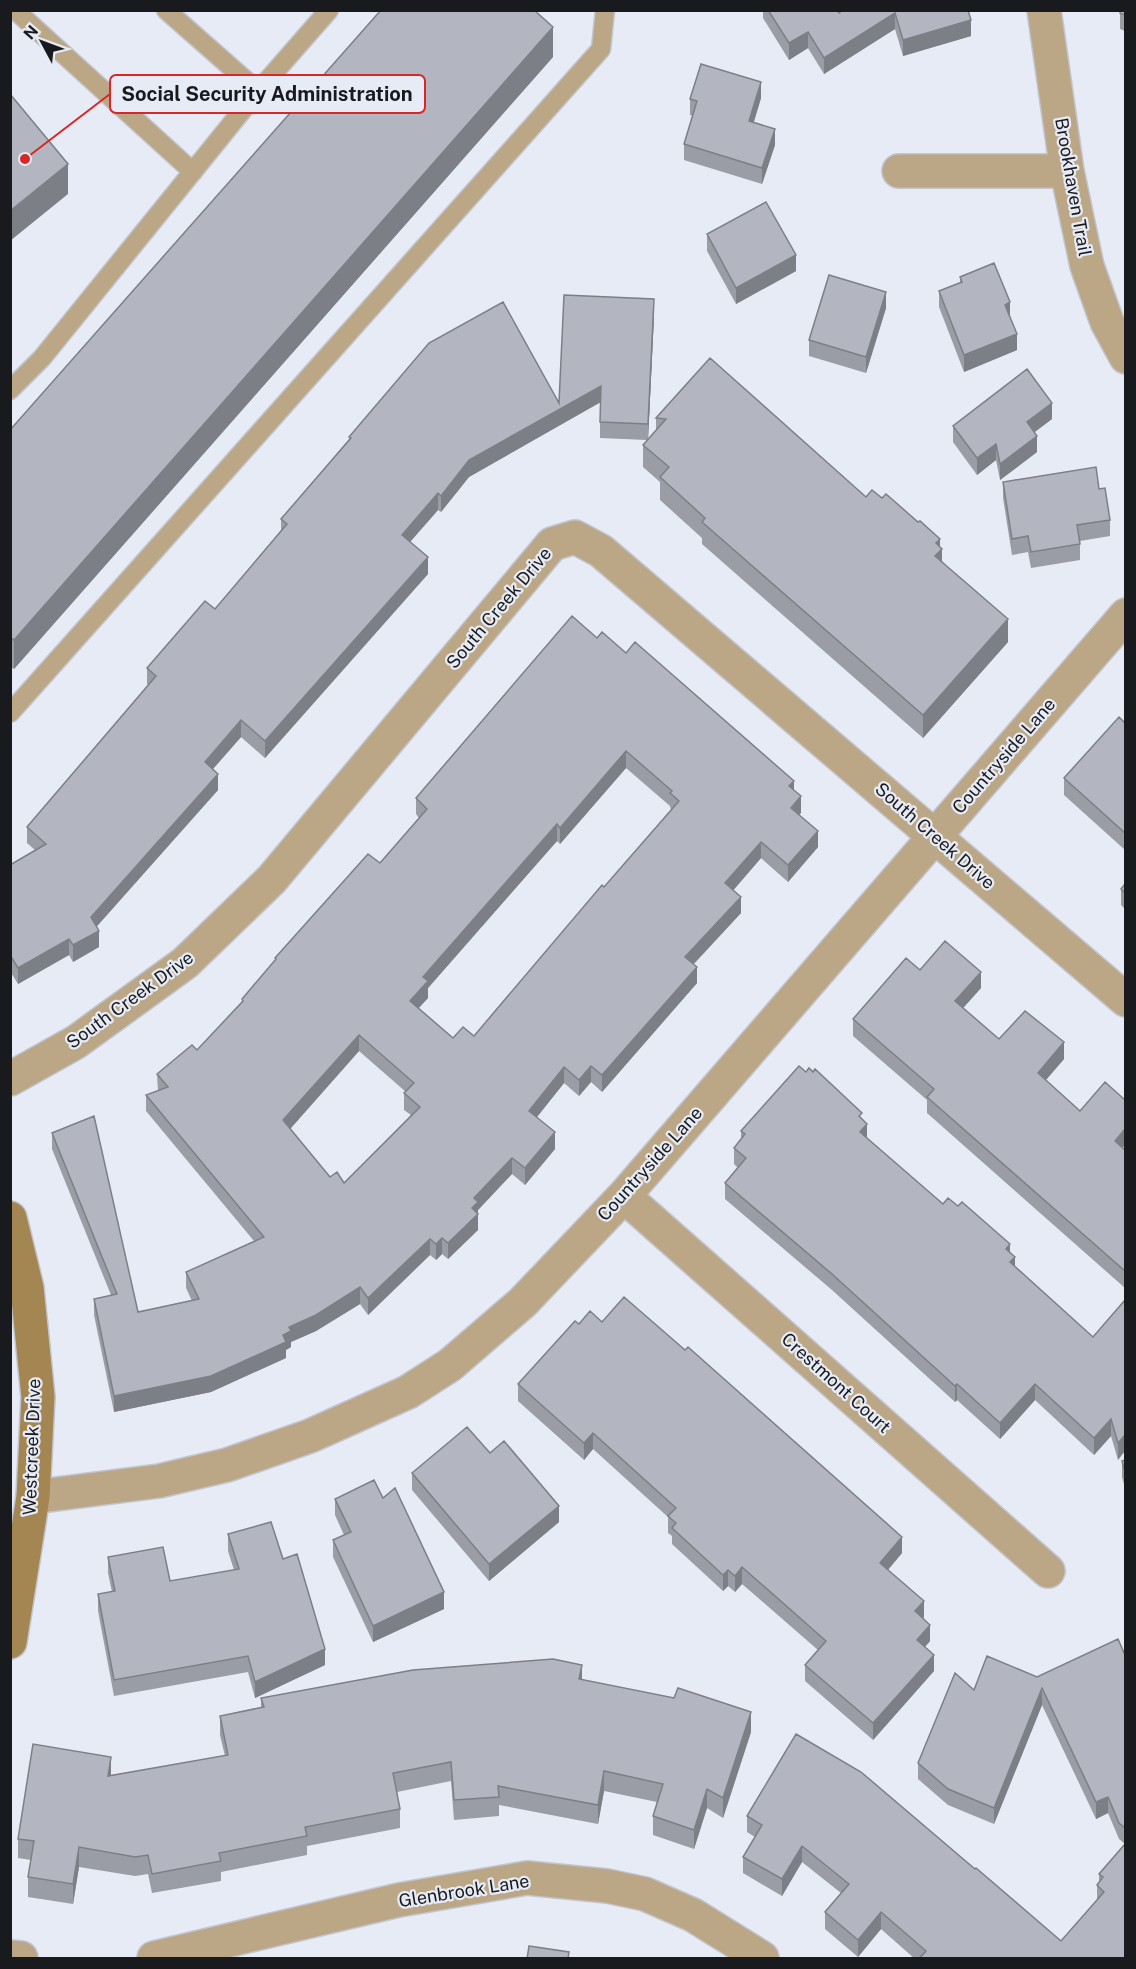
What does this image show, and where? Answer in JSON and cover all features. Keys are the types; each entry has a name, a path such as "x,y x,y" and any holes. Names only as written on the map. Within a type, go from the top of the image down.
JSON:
{"street":[{"name":"Brookhaven Trail","path":"1044,10 1068,171 1087,266 1107,322 1125,357"},
{"path":"898,171 1068,171"},
{"name":"South Creek Drive","path":"10,1079 76,1042 185,963 272,879 552,544 575,537 601,551 1125,1000"},
{"name":"Countryside Lane","path":"33,1497 159,1481 227,1465 310,1436 408,1392 450,1365 523,1302 624,1196 1125,615"},
{"name":"Crestmont Court","path":"624,1196 1048,1571"},
{"name":"Westcreek Drive","path":"10,1218 27,1288 38,1397 33,1497 10,1642"},
{"name":"Glenbrook Lane","path":"154,1959 251,1947 399,1900 527,1878 607,1886 645,1894 693,1915 762,1959"},
{"path":"10,1957 21,1959"}],"lane":[{"path":"15,10 193,172"},
{"path":"166,10 258,91"},
{"path":"10,390 42,358 258,91 329,10"},
{"path":"10,713 601,49 605,10"}],"building":[{"path":"381,10 534,10 553,27 14,640 10,637 10,430"},
{"path":"768,10 837,10 839,13 843,10 968,10 971,20 903,40 895,13 824,58 808,32 789,43"},
{"path":"701,64 761,82 749,121 775,129 762,168 684,144 697,101 690,99"},
{"path":"10,94 68,164 10,211"},
{"path":"766,202 796,255 736,288 707,234"},
{"path":"994,263 1010,302 1005,305 1017,334 964,355 939,291 962,282 960,277"},
{"path":"829,275 886,292 866,357 809,340"},
{"path":"564,295 654,299 648,424 600,422 601,386 469,460 441,496 438,493 402,535 428,557 265,741 241,720 205,762 218,774 91,917 99,931 73,945 69,939 18,968 10,955 10,865 46,844 27,827 156,676 147,668 205,601 215,609 287,524 281,519 429,343 503,302 559,403"},
{"path":"710,358 866,497 872,490 882,498 886,494 918,522 920,521 940,539 936,543 942,549 935,556 1008,619 923,715 702,522 705,518 660,477 669,467 643,445 666,419 656,418"},
{"path":"1027,369 1052,403 1027,422 1037,436 1000,464 996,444 977,458 953,426"},
{"path":"1096,467 1099,489 1105,488 1110,520 1077,525 1080,544 1031,552 1028,536 1012,539 1003,482"},
{"path":"572,616 597,638 602,632 626,653 635,642 794,781 789,786 801,796 791,808 818,831 788,865 761,842 725,883 741,897 685,957 697,967 602,1075 591,1066 579,1080 564,1067 529,1111 555,1132 525,1168 512,1158 474,1198 478,1202 472,1208 478,1214 448,1243 442,1238 436,1244 430,1239 368,1298 360,1287 316,1315 289,1327 291,1331 283,1335 286,1342 211,1376 114,1396 94,1299 117,1294 52,1133 94,1116 138,1312 199,1299 186,1272 264,1237 146,1095 168,1087 157,1074 192,1045 197,1050 243,1001 242,999 275,958 368,854 380,863 427,809 416,798","holes":["626,751 672,791 670,793 679,801 604,887 602,885 474,1036 463,1027 453,1038 410,1001 428,981 423,977 557,824 560,828","359,1035 414,1083 404,1093 420,1107 344,1183 337,1172 330,1177 283,1120"]},
{"path":"1119,717 1125,723 1125,833 1064,778"},
{"path":"945,941 981,972 955,1001 999,1039 1025,1011 1064,1042 1038,1073 1080,1111 1105,1082 1125,1100 1125,1129 1115,1141 1125,1150 1125,1271 927,1097 934,1089 853,1019 906,958 920,970"},
{"path":"799,1066 806,1072 809,1068 813,1072 815,1069 862,1113 859,1116 867,1124 860,1132 943,1204 948,1198 958,1206 962,1202 1010,1244 1006,1249 1015,1257 1010,1262 1093,1337 1125,1300 1125,1435 1118,1443 1111,1419 1094,1438 1035,1384 1000,1423 725,1183 746,1158 734,1148 745,1134 741,1131"},
{"path":"624,1297 685,1350 688,1347 902,1537 880,1563 924,1601 915,1611 930,1625 917,1640 934,1655 873,1723 805,1665 826,1641 742,1567 735,1576 728,1570 723,1575 672,1528 676,1523 668,1516 676,1508 593,1433 584,1443 518,1384 575,1321 579,1324 590,1311 602,1322"},
{"path":"467,1427 490,1453 504,1441 559,1506 489,1564 412,1473"},
{"path":"374,1480 383,1498 395,1488 444,1592 373,1626 333,1540 351,1532 335,1499"},
{"path":"271,1522 283,1559 297,1554 325,1649 255,1682 248,1656 114,1680 98,1594 115,1591 108,1557 163,1547 170,1581 239,1569 228,1534"},
{"path":"1118,1639 1125,1655 1125,1828 1119,1823 1108,1797 1096,1802 1042,1688 994,1808 948,1789 918,1763 955,1673 974,1690 987,1656 1037,1677"},
{"path":"553,1659 582,1665 579,1679 674,1698 678,1688 751,1712 723,1798 707,1789 694,1830 653,1816 663,1784 604,1771 598,1805 498,1786 499,1797 454,1800 451,1762 393,1773 400,1809 305,1827 307,1836 219,1853 221,1861 152,1874 148,1855 135,1857 79,1847 73,1884 28,1877 34,1841 18,1839 33,1744 111,1757 108,1776 228,1755 220,1716 264,1707 261,1698 413,1670"},
{"path":"796,1734 861,1772 1061,1941 1104,1892 1097,1885 1103,1877 1099,1874 1125,1844 1125,1959 919,1959 926,1951 881,1912 858,1940 825,1912 849,1884 802,1846 782,1879 743,1857 762,1825 747,1816"},
{"path":"529,1946 569,1952 568,1959 527,1959"}],"place":[{"name":"Social Security Administration","path":"25,159"}]}
